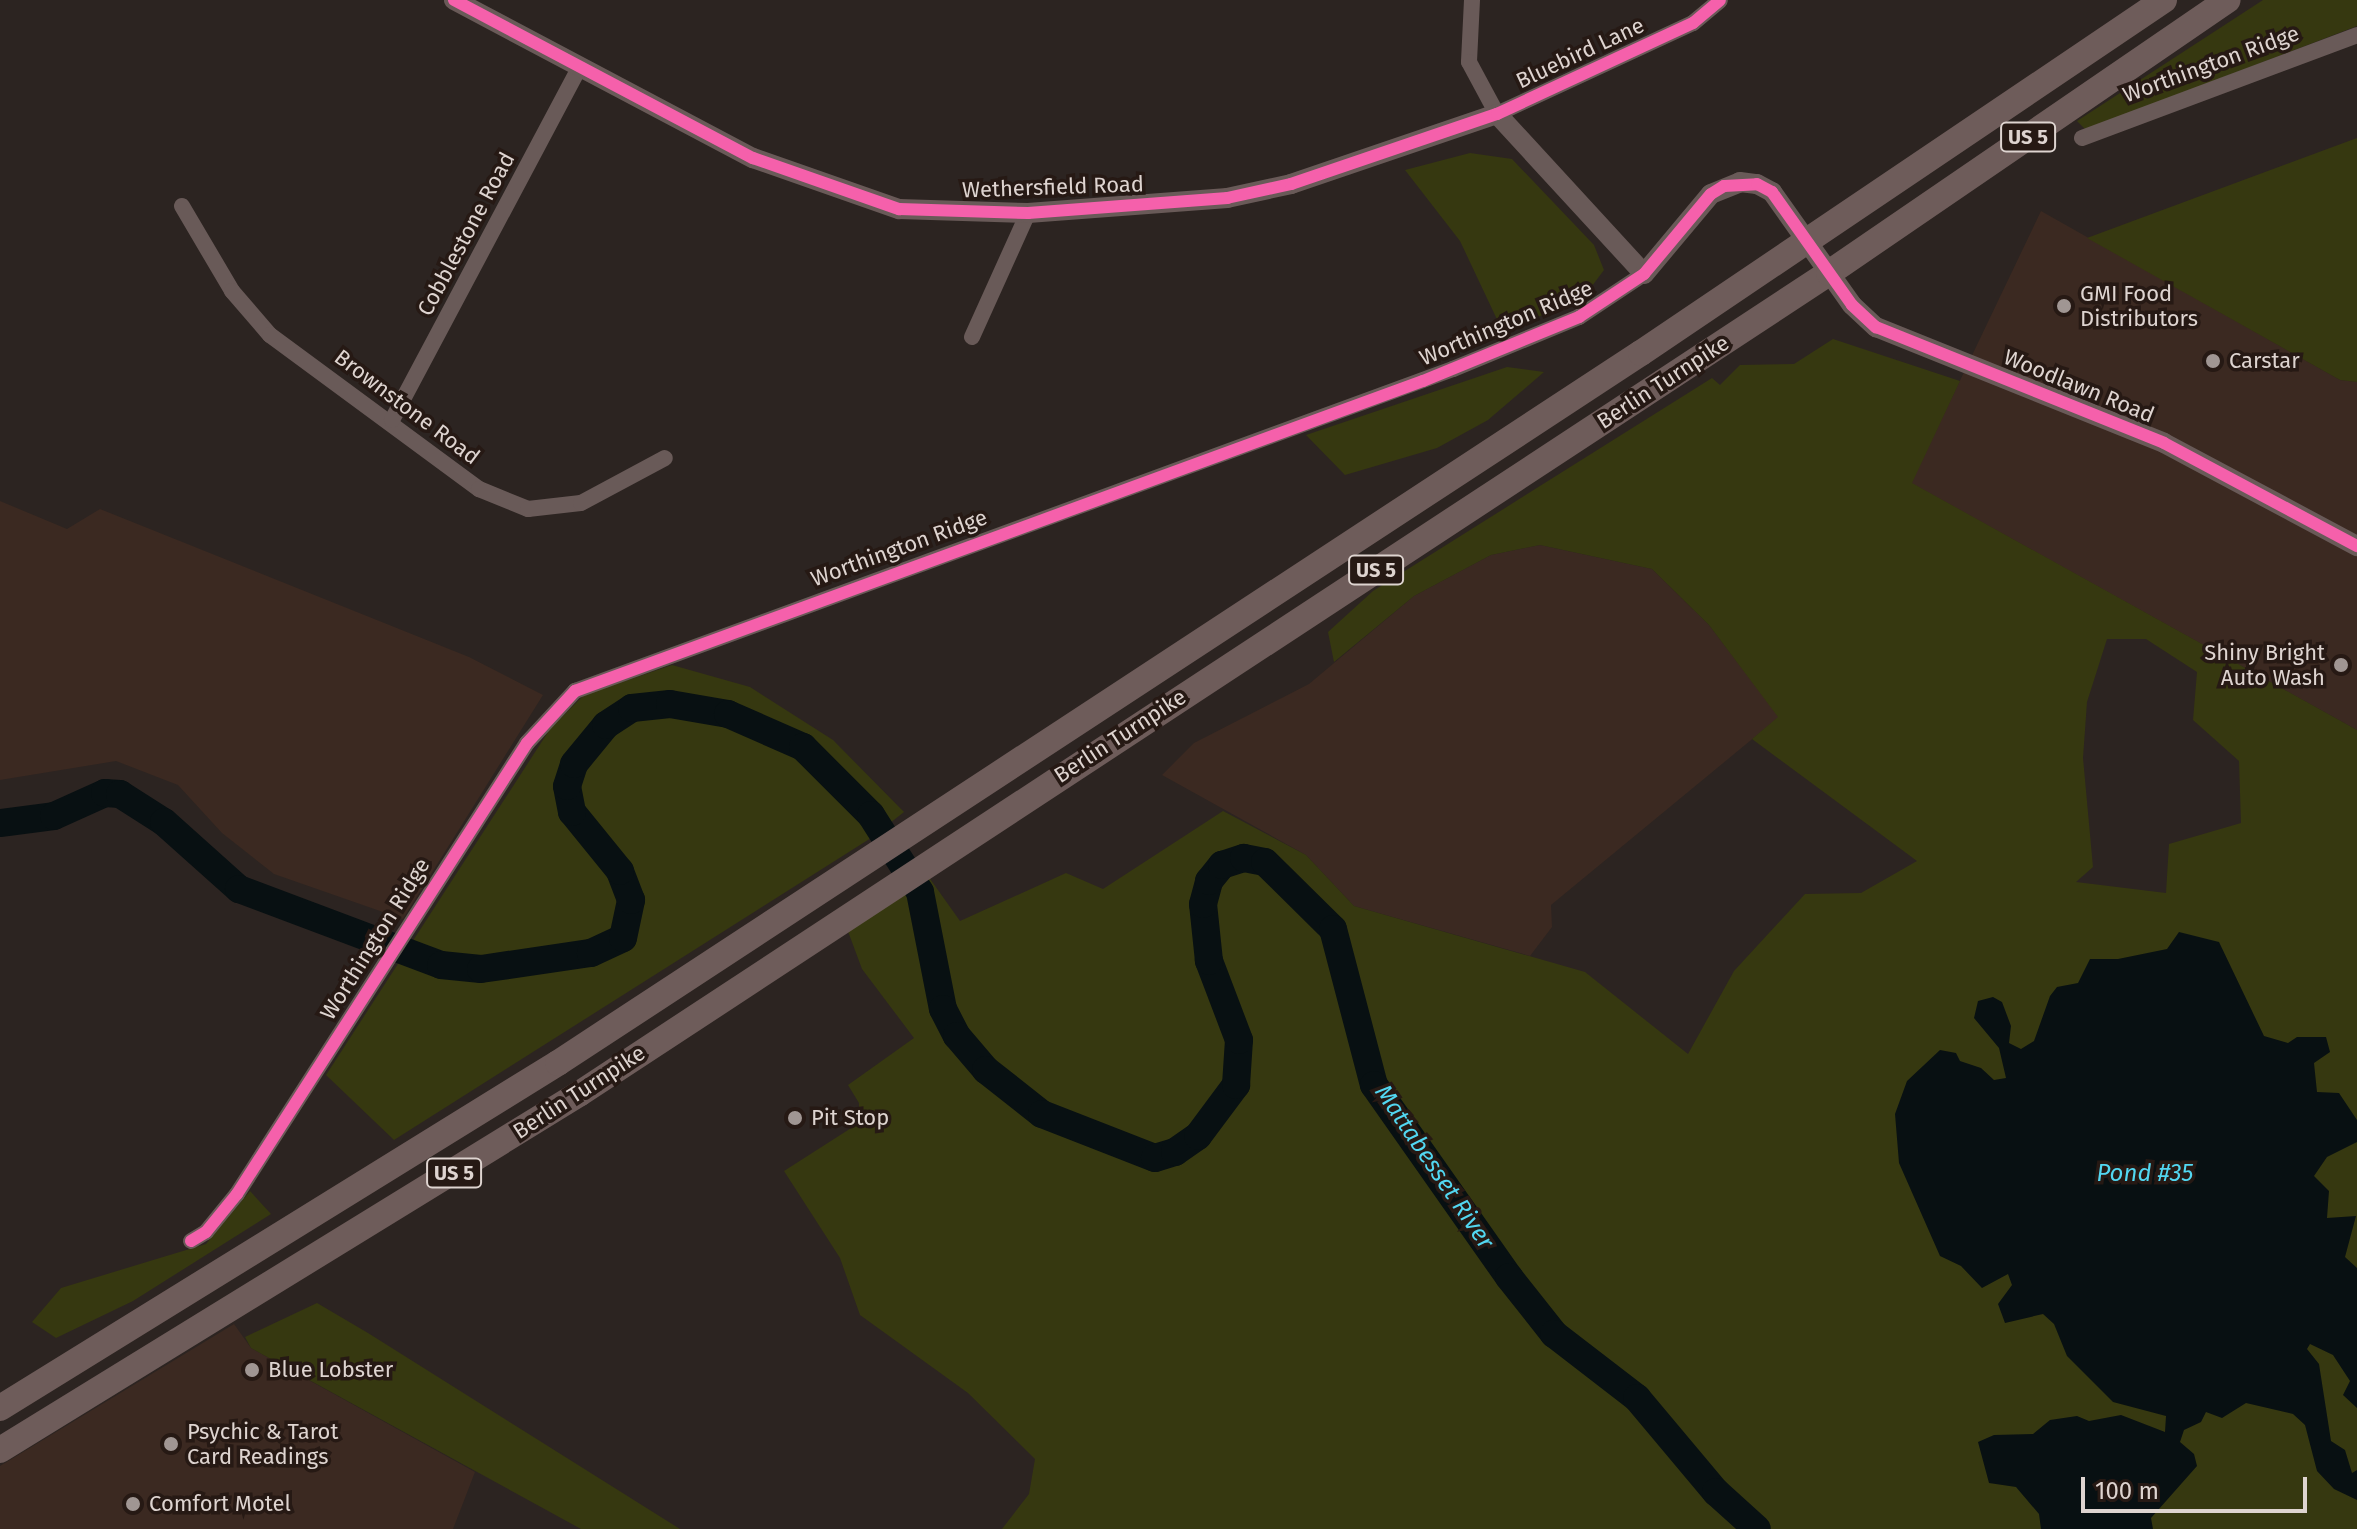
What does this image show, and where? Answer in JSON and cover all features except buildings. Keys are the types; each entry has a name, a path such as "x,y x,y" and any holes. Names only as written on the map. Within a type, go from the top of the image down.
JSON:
{"highway":[{"name":"Berlin Turnpike","path":"0,1408 406,1160 1808,243 2164,0"},
{"name":"Berlin Turnpike","path":"0,1450 579,1094 921,865 1829,273 2227,0"}],"street":[{"name":"Wethersfield Road","path":"454,0 579,69 753,158 899,209 1028,213 1253,192 1396,151 1497,114"},
{"path":"1472,0 1469,62 1497,114 1644,274"},
{"name":"Bluebird Lane","path":"1497,114 1693,23 1720,0"},
{"name":"Worthington Ridge","path":"2082,138 2357,35"},
{"name":"Cobblestone Road","path":"392,420 579,69"},
{"name":"Worthington Ridge","path":"191,1241 213,1224 237,1194 405,929 545,717 585,686 1443,373 1579,317 1644,274 1711,194 1740,182 1772,192 1808,243"},
{"name":"Brownstone Road","path":"182,206 232,291 270,335 392,420 479,489 528,509 581,503 665,458"},
{"path":"972,337 1028,213"},
{"name":"Woodlawn Road","path":"1808,243 1829,273 1876,327 2139,432 2357,546"}],"shaded area":[{"path":"2041,211 2340,380 2357,382 2357,730 1911,483"},
{"path":"0,501 67,529 100,509 469,657 543,695 403,919 274,874 222,833 178,785 116,761 0,780"},
{"path":"1540,545 1652,569 1709,625 1779,717 1551,905 1552,927 1530,956 1354,906 1306,855 1162,775 1194,743 1309,684 1414,596 1491,555"},
{"path":"234,1324 251,1348 475,1472 453,1529 0,1529 0,1466"}],"green space":[{"path":"2263,0 2357,0 2357,26 2086,130 2077,121"},
{"path":"2357,138 2357,382 2340,380 2087,238"},
{"path":"1470,153 1512,159 1594,245 1604,270 1589,290 1559,309 1502,330 1460,241 1405,170"},
{"path":"1833,339 1960,381 1912,483 2357,730 2357,1529 1002,1529 1029,1494 1035,1459 968,1393 860,1315 840,1258 784,1171 859,1123 859,1103 848,1085 914,1038 862,969 846,926 928,876 960,921 1066,873 1103,889 1223,811 1306,855 1354,906 1585,972 1688,1054 1734,971 1805,894 1861,893 1917,861 1752,739 1778,717 1709,625 1652,569 1540,545 1491,555 1414,596 1334,662 1328,632 1373,591 1712,378 1720,385 1740,365 1794,364","holes":["2107,639 2146,639 2197,672 2193,720 2239,761 2241,823 2169,844 2166,893 2076,882 2093,867 2083,758 2087,702"]},
{"path":"1507,367 1544,372 1488,420 1437,448 1345,475 1306,435"},
{"path":"672,665 750,687 833,740 904,812 871,838 394,1140 326,1075 550,729 584,695"},
{"path":"250,1191 271,1214 133,1301 56,1338 32,1322 61,1288 206,1244"},
{"path":"317,1303 680,1529 581,1529 251,1348 245,1337"}],"water":[{"name":"Pond #35","path":"2179,932 2219,942 2264,1036 2288,1043 2297,1037 2326,1037 2330,1052 2314,1063 2317,1092 2339,1093 2357,1120 2357,1142 2327,1157 2314,1176 2329,1191 2327,1218 2356,1216 2345,1257 2357,1268 2357,1408 2343,1395 2350,1381 2333,1355 2310,1344 2307,1349 2319,1364 2331,1441 2345,1450 2352,1473 2357,1470 2357,1500 2334,1489 2317,1471 2305,1425 2293,1414 2246,1403 2222,1418 2206,1412 2201,1422 2184,1430 2180,1442 2194,1454 2197,1466 2151,1518 2153,1529 2041,1529 2039,1514 2016,1487 1989,1483 1978,1442 1994,1435 2033,1434 2050,1420 2077,1416 2089,1421 2121,1415 2165,1432 2166,1416 2113,1402 2067,1356 2054,1324 2043,1314 2005,1323 1998,1304 2012,1285 2008,1274 1982,1288 1961,1266 1940,1256 1899,1163 1895,1114 1907,1081 1940,1050 1956,1053 1960,1061 1981,1068 1994,1080 2006,1078 1999,1048 1974,1018 1978,1001 1993,997 2002,1002 2011,1026 2009,1043 2021,1049 2034,1041 2050,996 2057,987 2078,983 2090,959 2118,959 2167,949"}],"waterway":[{"name":"Mattabesset River","path":"0,823 54,816 105,793 120,794 164,822 239,889 441,965 481,969 591,953 623,938 631,900 620,871 572,812 567,786 574,764 606,725 632,708 670,704 728,714 803,747 871,815 920,892 943,1009 957,1036 986,1070 1042,1114 1155,1158 1175,1152 1198,1136 1236,1085 1239,1040 1209,961 1203,904 1209,881 1222,865 1244,858 1265,862 1333,929 1374,1085 1509,1277 1554,1334 1637,1398 1716,1492 1757,1529"}],"cycle path":[{"path":"454,0 753,158 899,209 1028,213 1227,198 1291,184 1497,114 1693,23 1720,0"},
{"path":"191,1241 206,1232 237,1194 527,743 575,691 1423,381 1579,317 1644,274 1711,194 1724,186 1757,184 1772,192 1852,305 1876,327 2164,443 2357,546"}],"place":[{"name":"GMI Food Distributors","path":"2064,306"},
{"name":"Carstar","path":"2213,361"},
{"name":"Shiny Bright Auto Wash","path":"2341,665"},
{"name":"Pit Stop","path":"795,1118"},
{"name":"Blue Lobster","path":"252,1370"},
{"name":"Psychic & Tarot Card Readings","path":"171,1444"},
{"name":"Comfort Motel","path":"133,1504"}]}
